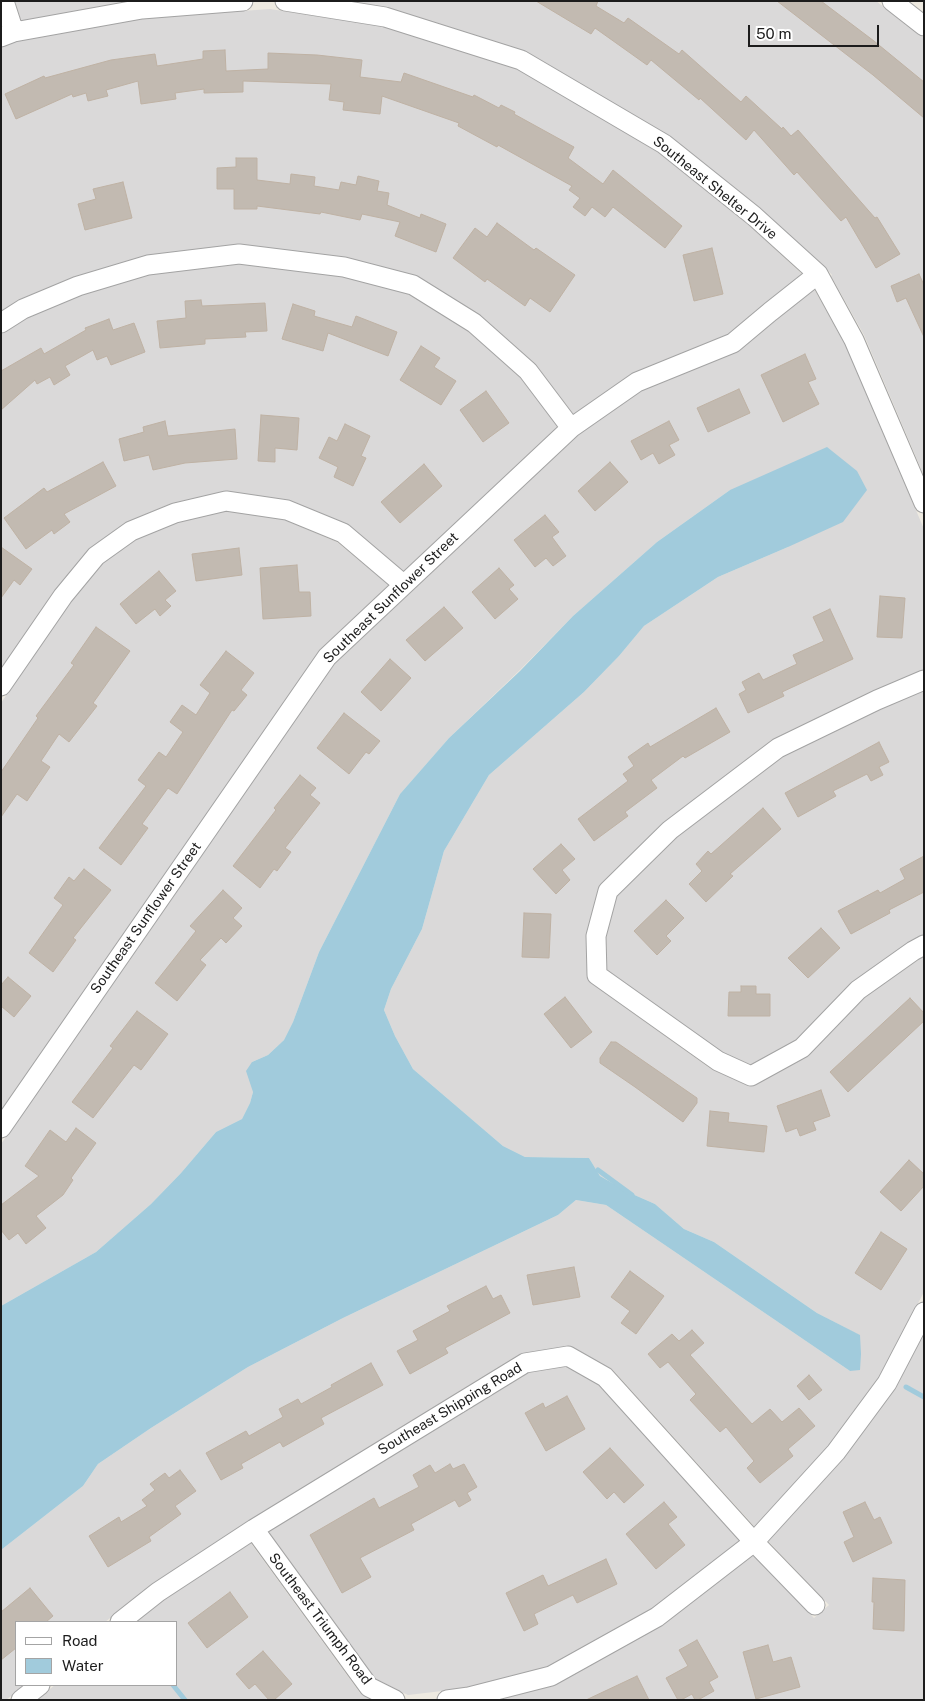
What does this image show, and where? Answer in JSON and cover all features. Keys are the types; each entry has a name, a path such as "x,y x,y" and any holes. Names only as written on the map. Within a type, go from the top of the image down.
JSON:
{"street":[{"path":"4,1 7,34 142,9 243,1"},
{"name":"Southeast Shelter Drive","path":"285,1 385,17 521,60 664,144 754,216 818,274 854,340 924,503"},
{"path":"892,1 924,26"},
{"path":"1,323 23,309 78,286 148,264 239,254 344,267 413,285 474,323 528,371 572,428"},
{"name":"Southeast Sunflower Street","path":"1,1128 327,657 572,428 637,382 733,343 818,274"},
{"path":"1,686 63,596 96,556 131,531 175,513 226,501 287,510 343,534 403,584"},
{"path":"924,680 877,700 778,748 670,830 608,892 596,936 598,975 718,1061 751,1076 802,1048 858,990 913,951 924,946"},
{"path":"447,1700 469,1697 551,1676 657,1617 754,1542 836,1452 887,1383 924,1312"},
{"name":"Southeast Shipping Road","path":"121,1621 158,1592 254,1529 525,1363 568,1356 605,1377 754,1542 816,1605"},
{"name":"Southeast Triumph Road","path":"254,1529 369,1687 395,1700"},
{"path":"21,1700 39,1686"}],"shaded area":[{"path":"15,1 131,1 21,21"},
{"path":"347,1 876,1 924,38 924,476 864,335 832,275 760,209 671,137 527,52 389,8"},
{"path":"270,9 382,26 517,68 658,152 747,223 803,275 728,335 574,415 535,364 480,315 419,277 346,258 241,245 148,255 75,277 19,300 1,312 1,46 16,41 143,18"},
{"path":"238,263 341,276 408,294 467,330 520,377 559,428 404,572 348,525 291,502 225,492 173,503 127,522 89,551 55,591 1,669 1,334 27,317 81,295 149,274"},
{"path":"814,289 845,344 924,529 924,671 873,691 774,740 601,885 598,890 587,935 587,976 591,983 711,1069 747,1084 864,997 924,956 924,1292 878,1379 828,1447 755,1527 613,1370 574,1348 567,1347 524,1354 257,1516 153,1585 106,1621 15,1621 15,1686 24,1686 6,1700 1,1700 1,1550 83,1486 98,1464 248,1367 343,1318 558,1215 576,1200 606,1205 850,1371 859,1335 817,1313 714,1242 684,1229 655,1204 630,1193 600,1176 589,1158 525,1157 503,1146 413,1069 395,1036 384,1010 391,989 422,929 444,851 489,775 584,692 619,656 644,626 718,577 788,547 730,490 657,542 573,616 449,738 400,794 319,952 293,1022 284,1040 268,1055 252,1062 253,1092 242,1119 216,1132 151,1204 96,1252 1,1306 1,1144 335,662 578,435 641,390 739,350"},
{"path":"225,510 283,519 337,542 389,585 319,652 1,1111 1,703 71,601 103,563 135,539 177,522"},
{"path":"924,690 924,935 909,943 796,1041 752,1065 723,1053 607,970 606,937 617,896 676,837 783,756 880,708"},
{"path":"924,1332 924,1700 495,1700 753,1555 814,1618 829,1605 768,1541"},
{"path":"565,1366 598,1384 740,1541 652,1609 548,1667 468,1688 408,1695 376,1680 268,1531 528,1372"},
{"path":"250,1542 360,1693 372,1700 36,1700 54,1686 178,1686 178,1621 135,1621 163,1599"}],"water":[{"path":"827,447 857,471 867,490 843,522 718,577 644,626 619,656 584,692 489,775 444,851 422,929 391,989 384,1010 395,1036 413,1069 503,1146 525,1157 589,1158 600,1176 630,1193 655,1204 684,1229 714,1242 817,1313 860,1335 860,1370 850,1371 606,1205 576,1200 558,1215 343,1318 248,1367 98,1464 83,1486 1,1550 1,1306 96,1252 151,1204 216,1132 242,1119 253,1092 246,1071 252,1062 268,1055 284,1040 293,1022 319,952 400,794 449,738 520,671 573,616 657,542 730,490"}],"building":[{"path":"536,1 598,1 596,6 624,23 628,18 679,54 682,50 741,102 746,96 791,136 798,130 875,218 877,217 900,254 876,268 846,217 841,221 797,172 794,175 754,130 746,140 700,98 699,100 651,60 647,65 595,28 591,34"},
{"path":"777,1 821,1 874,41 924,82 924,118 873,75"},
{"path":"225,50 226,71 268,69 268,53 317,55 362,60 360,77 401,82 404,73 473,97 474,95 499,108 501,105 574,147 568,158 603,184 613,170 682,226 665,248 613,207 605,217 592,207 585,216 573,207 580,198 569,190 572,186 498,145 497,147 458,126 459,123 382,96 380,114 343,110 344,102 329,100 331,84 243,81 243,92 204,93 204,89 175,93 176,99 141,104 138,81 106,90 108,96 88,101 86,93 73,97 72,94 16,119 5,94 44,76 45,78 111,60 155,54 157,66 203,59 203,51"},
{"path":"236,158 257,158 257,180 290,184 291,174 315,177 314,186 339,190 341,182 356,185 358,176 379,181 377,191 389,193 387,205 420,218 421,214 446,224 436,252 395,236 400,222 362,214 360,220 321,212 320,214 257,206 257,209 234,209 234,189 217,189 217,168 236,167"},
{"path":"123,182 132,218 85,230 78,204 96,199 93,189"},
{"path":"497,223 534,250 536,248 575,275 550,312 530,298 525,306 487,279 485,282 453,258 475,228 487,237"},
{"path":"712,248 723,294 694,301 683,255"},
{"path":"919,274 924,285 924,337 906,298 897,302 891,286"},
{"path":"201,300 202,306 265,303 267,331 245,332 246,337 205,339 205,344 160,348 157,321 186,318 185,301"},
{"path":"293,304 315,311 314,316 352,327 356,316 397,332 388,356 328,333 323,351 282,339"},
{"path":"109,319 113,330 134,323 145,352 111,365 107,356 97,360 93,350 65,366 70,375 54,385 50,377 37,384 35,380 1,410 1,371 41,348 44,354 86,330 85,328"},
{"path":"421,346 440,358 434,367 456,381 441,405 400,380"},
{"path":"805,354 816,379 808,382 819,404 783,422 761,375"},
{"path":"739,389 750,413 708,432 697,408"},
{"path":"486,391 509,423 483,442 460,410"},
{"path":"261,415 299,418 297,450 275,448 275,462 258,461"},
{"path":"165,421 168,436 235,429 237,459 185,463 153,470 149,455 124,461 119,439 144,432 143,427"},
{"path":"669,421 679,440 669,445 675,455 659,464 653,453 641,460 631,441"},
{"path":"345,424 370,436 361,456 366,458 353,486 334,477 338,467 319,458 329,437 337,441"},
{"path":"103,462 116,486 64,514 70,522 54,534 52,530 26,549 4,518 44,488 47,492"},
{"path":"610,462 628,482 595,511 578,491"},
{"path":"424,464 442,486 400,523 381,502"},
{"path":"545,515 559,532 552,537 566,556 553,566 546,558 535,567 514,540"},
{"path":"1,547 32,569 20,585 14,580 1,598"},
{"path":"239,548 242,575 196,581 192,554"},
{"path":"297,565 299,592 310,592 311,616 263,619 260,568"},
{"path":"499,568 514,585 509,589 518,599 495,619 472,592"},
{"path":"159,571 176,591 165,600 171,606 160,616 155,609 136,624 120,604"},
{"path":"880,596 905,598 902,638 877,637"},
{"path":"444,607 463,628 425,661 406,640"},
{"path":"830,609 853,659 782,692 784,696 748,713 739,694 746,690 742,682 759,673 763,680 797,664 793,655 824,641 813,617"},
{"path":"96,627 130,651 93,703 97,706 69,742 59,734 41,761 50,767 27,801 17,794 1,817 1,772 38,718 36,716 74,665 71,663"},
{"path":"226,651 254,673 241,690 247,695 234,711 232,710 177,794 168,788 142,824 148,828 121,865 99,848 146,786 138,780 159,752 166,757 183,732 170,722 182,705 196,715 210,693 200,685"},
{"path":"390,659 411,678 381,711 361,692"},
{"path":"716,708 730,732 685,758 683,756 651,780 657,788 625,812 628,816 594,841 578,819 628,781 623,774 634,766 628,757 648,743 650,747"},
{"path":"344,713 380,741 369,754 366,752 349,774 317,748"},
{"path":"879,742 889,762 879,767 883,775 871,781 867,774 833,791 836,796 798,817 785,793"},
{"path":"300,775 316,788 310,795 320,803 285,848 291,852 277,871 274,869 260,888 233,866"},
{"path":"763,808 781,829 730,874 733,876 706,902 689,884 702,871 696,864 708,851 711,854"},
{"path":"561,844 575,859 562,870 570,880 556,894 533,869"},
{"path":"924,856 924,892 889,910 890,913 851,934 838,911 878,890 880,893 905,879 900,869"},
{"path":"84,869 111,890 73,938 76,940 53,972 29,953 63,905 54,898 69,877 74,881"},
{"path":"223,890 242,908 233,918 242,926 226,943 221,938 200,960 206,965 177,1001 155,983 196,931 190,926"},
{"path":"666,900 684,918 666,936 671,941 657,955 634,931"},
{"path":"524,913 551,914 549,958 522,957"},
{"path":"821,928 840,948 808,978 788,958"},
{"path":"8,977 31,996 14,1017 1,1006 1,985"},
{"path":"741,986 756,986 756,994 770,994 770,1016 728,1016 729,992 741,992"},
{"path":"565,997 592,1032 571,1048 544,1014"},
{"path":"910,998 924,1013 924,1021 848,1092 830,1072"},
{"path":"137,1011 168,1034 141,1070 134,1065 93,1118 72,1102 113,1048 110,1046"},
{"path":"611,1042 616,1042 697,1098 697,1103 683,1122 600,1063 600,1058"},
{"path":"821,1090 830,1116 813,1122 816,1130 800,1136 797,1128 786,1132 777,1106"},
{"path":"710,1111 729,1113 728,1122 767,1126 764,1152 707,1146"},
{"path":"76,1128 96,1143 71,1178 73,1180 63,1195 36,1216 46,1228 26,1244 18,1233 9,1240 1,1230 1,1205 39,1176 25,1166 50,1130 66,1142"},
{"path":"909,1160 924,1174 924,1186 901,1211 880,1192"},
{"path":"881,1232 907,1249 881,1290 855,1273"},
{"path":"574,1267 580,1297 533,1305 527,1275"},
{"path":"630,1271 664,1296 636,1334 621,1323 630,1311 611,1297"},
{"path":"486,1286 493,1299 501,1295 510,1313 445,1348 448,1353 410,1374 397,1351 418,1340 413,1331 450,1311 447,1306"},
{"path":"692,1330 704,1343 690,1355 752,1424 770,1409 782,1422 799,1408 815,1426 788,1449 793,1456 760,1483 747,1468 754,1461 726,1427 720,1432 690,1400 696,1394 668,1362 660,1368 648,1354 672,1334 679,1341"},
{"path":"371,1363 383,1385 321,1418 324,1424 283,1447 280,1442 241,1464 243,1468 221,1480 206,1453 246,1431 249,1436 283,1417 279,1409 298,1399 301,1404"},
{"path":"809,1375 822,1390 809,1400 797,1386"},
{"path":"567,1396 585,1429 546,1451 525,1413 543,1403 545,1408"},
{"path":"610,1448 644,1485 624,1503 614,1492 607,1499 583,1472"},
{"path":"450,1464 453,1469 464,1464 477,1487 467,1493 471,1500 459,1507 455,1500 411,1524 414,1530 360,1558 371,1577 342,1593 310,1535 374,1498 379,1508 419,1487 413,1475 430,1465 435,1473"},
{"path":"180,1470 196,1491 175,1506 181,1514 149,1537 151,1541 108,1567 89,1536 119,1517 121,1522 147,1506 142,1500 155,1490 150,1484 165,1473 169,1478"},
{"path":"664,1502 677,1517 668,1524 685,1545 656,1569 626,1534"},
{"path":"865,1502 874,1520 880,1517 892,1543 853,1562 844,1542 854,1537 843,1512"},
{"path":"606,1559 617,1584 577,1603 573,1595 534,1614 538,1624 524,1631 506,1593 543,1575 548,1586"},
{"path":"873,1578 905,1580 904,1631 873,1629"},
{"path":"30,1588 53,1616 47,1621 15,1621 15,1649 1,1660 1,1612"},
{"path":"230,1592 248,1617 207,1648 188,1623"},
{"path":"697,1640 718,1677 709,1682 714,1691 698,1700 695,1700 692,1694 678,1700 666,1678 688,1666 679,1650"},
{"path":"768,1645 773,1662 791,1657 800,1687 756,1699 743,1652"},
{"path":"263,1651 292,1684 274,1700 269,1700 255,1684 249,1689 236,1674"},
{"path":"637,1676 649,1700 586,1700"}],"waterway":[{"path":"598,1170 632,1195"},
{"path":"906,1387 924,1397"},
{"path":"174,1686 185,1700"}]}
